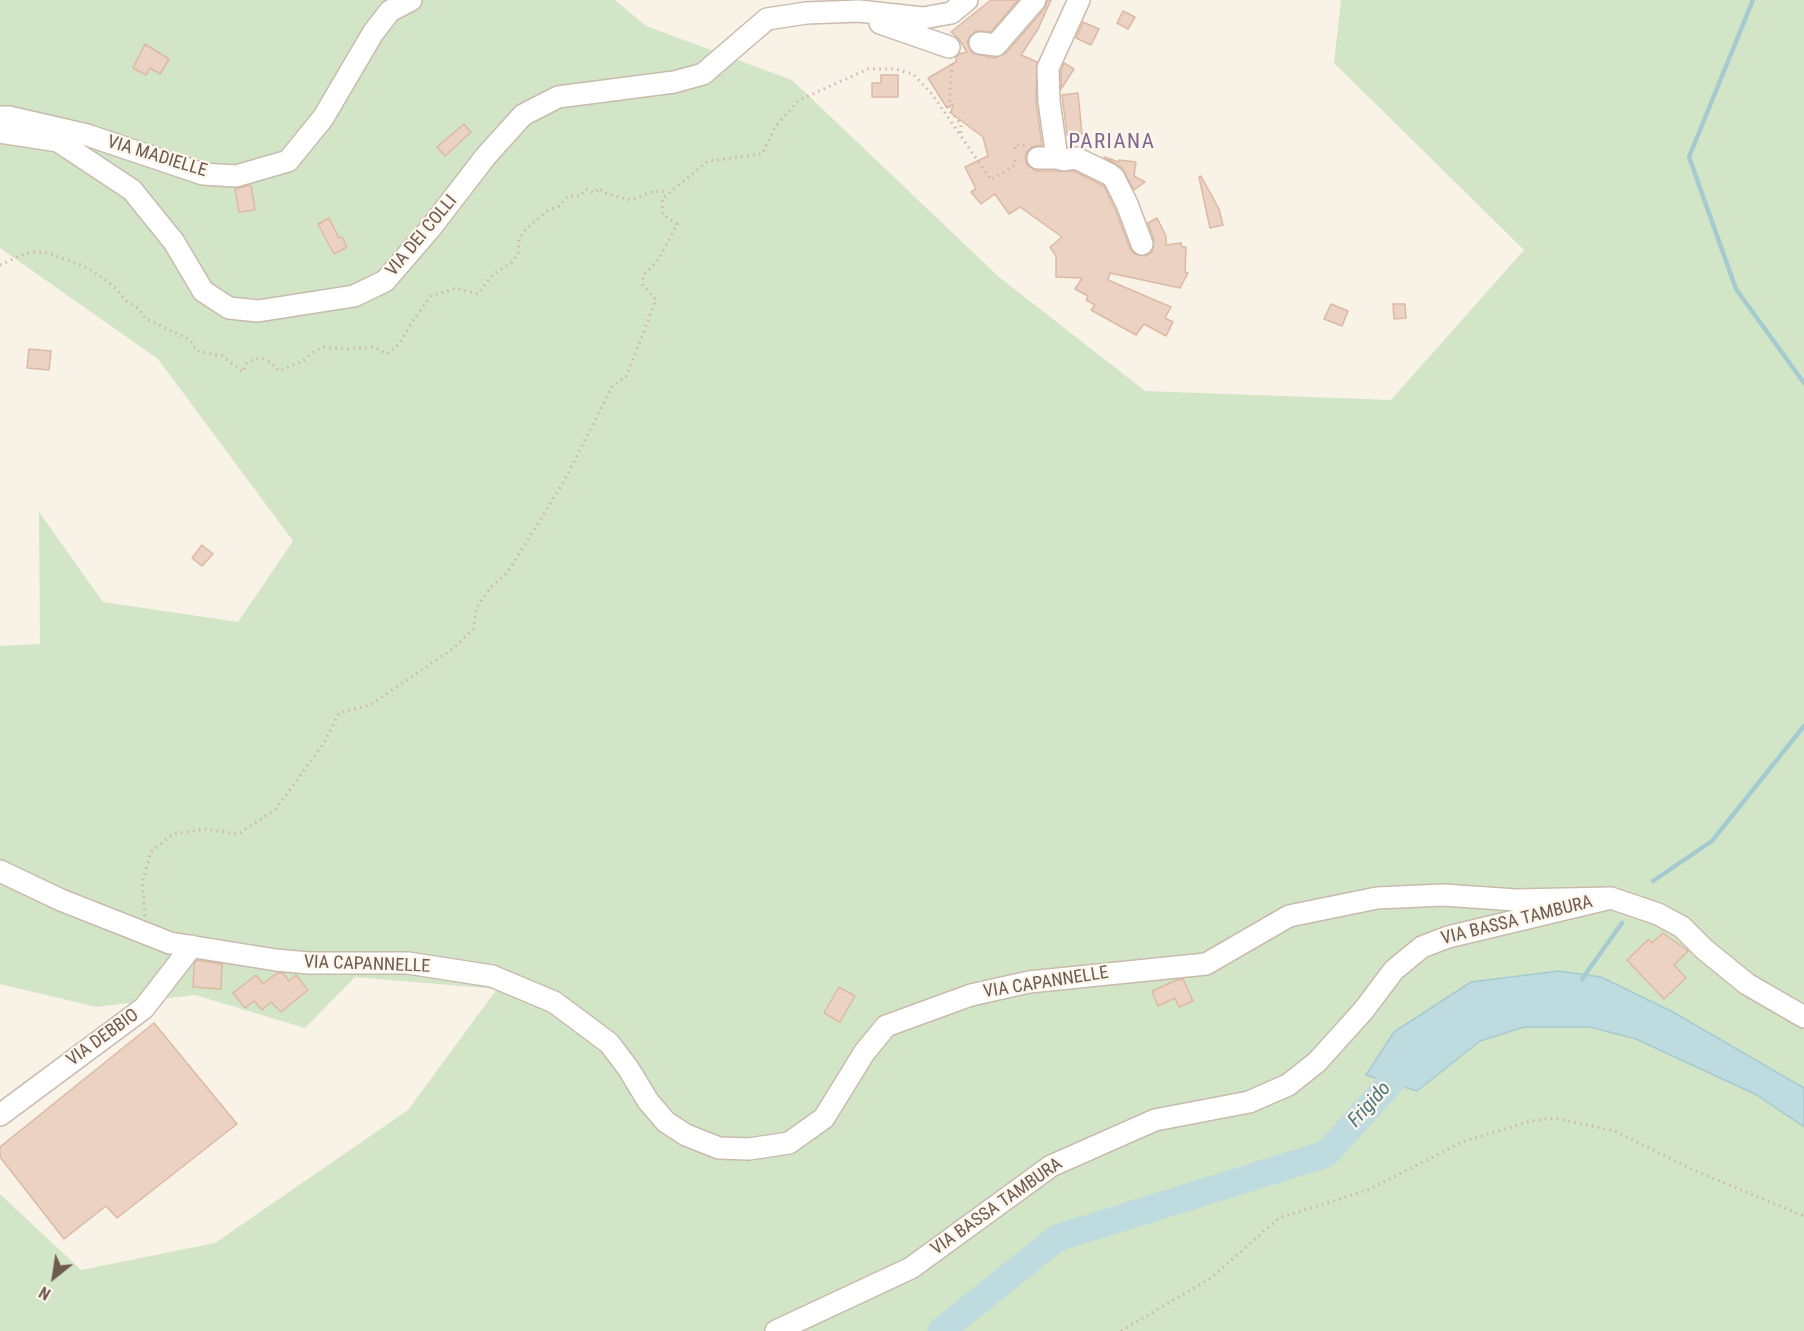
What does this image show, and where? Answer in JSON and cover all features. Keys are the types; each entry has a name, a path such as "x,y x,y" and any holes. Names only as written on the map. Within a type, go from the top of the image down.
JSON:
{"street":[{"name":"VIA MADIELLE","path":"0,117 9,117 87,135 203,174 236,176 288,161 323,118 374,33 390,11 411,0"},
{"name":"VIA DEI COLLI","path":"0,132 58,141 132,190 174,242 203,291 229,308 258,311 354,297 385,281 429,230 486,156 523,115 558,97 674,82 703,74 767,19 806,13 859,11 923,18 951,12 967,0"},
{"path":"980,43 996,45 1035,0"},
{"path":"1079,0 1048,68 1047,158 1064,160 1076,158 1109,174 1127,204 1142,244"},
{"path":"859,11 871,20 949,47"},
{"name":"VIA CAPANNELLE","path":"0,871 61,900 170,943 276,960 309,963 408,963 492,976 554,1002 609,1043 628,1068 648,1101 666,1122 686,1135 719,1148 749,1149 789,1143 824,1118 864,1053 886,1026 972,995 1029,982 1206,964 1289,916 1377,898 1443,896 1516,900 1611,898"},
{"name":"VIA BASSA TAMBURA","path":"776,1331 910,1268 1051,1166 1155,1120 1249,1102 1288,1085 1317,1062 1363,1011 1394,970 1422,947 1458,934 1611,898 1658,914 1682,927 1704,949 1747,984 1804,1017"},
{"name":"VIA DEBBIO","path":"0,1115 144,1008 192,946"}],"path":[{"path":"949,47 952,74 949,110 962,124 961,135"},
{"path":"146,923 142,883 151,852 173,834 206,829 238,834 275,810 324,743 339,713 370,705 454,648 473,629 477,607 490,587 507,573 563,483 613,385 626,377 656,300 643,285 644,276 659,259 677,224 663,215 662,199 708,161 762,154 775,127 800,100 868,69 895,69 913,74 932,94 991,180 1015,165 1015,157"},
{"path":"1121,1331 1211,1278 1279,1218 1368,1191 1462,1142 1531,1121 1555,1118 1615,1131 1698,1172 1804,1216"}],"green space":[{"path":"0,0 615,0 646,26 792,80 999,277 1145,391 1391,400 1524,250 1334,63 1341,0 1804,0 1804,1331 0,1331 0,1194 81,1270 215,1243 408,1110 497,989 355,977 305,1028 195,995 96,1007 0,984 0,646 40,644 39,512 103,602 238,622 293,541 158,359 0,248"}],"water":[{"path":"1559,971 1601,977 1673,1012 1804,1088 1804,1127 1757,1095 1636,1039 1590,1027 1524,1027 1480,1041 1417,1091 1366,1075 1394,1032 1471,982"}],"building":[{"path":"991,0 1018,0 991,32 976,31 967,42 972,53 994,58 1006,53 1045,8 1047,0 1051,0 1038,29 1021,55 1037,62 1036,102 1042,145 1032,147 1027,151 1025,157 1027,165 1037,171 1074,171 1104,186 1134,254 1146,256 1152,252 1154,240 1148,223 1157,218 1166,236 1166,245 1181,243 1182,247 1186,247 1185,272 1188,273 1180,288 1110,273 1108,280 1171,307 1165,318 1173,322 1166,336 1144,324 1136,335 1091,310 1095,305 1086,300 1088,296 1075,289 1082,278 1056,277 1056,256 1050,247 1062,237 1020,207 1009,214 995,194 981,204 971,192 976,189 965,167 988,156 983,137 951,113 953,104 947,108 928,78 956,62 959,54 967,52 959,39 951,32"},
{"path":"1123,11 1135,17 1128,29 1117,23"},
{"path":"1083,22 1099,29 1091,45 1076,38"},
{"path":"145,44 169,59 160,74 150,68 146,75 133,68"},
{"path":"1064,63 1074,69 1061,89 1061,71"},
{"path":"881,75 898,75 898,97 872,97 872,83 881,83"},
{"path":"1078,93 1082,134 1067,135 1062,95"},
{"path":"464,124 471,132 445,156 437,147"},
{"path":"1104,157 1119,162 1119,160 1136,162 1134,176 1145,182 1134,190 1122,168"},
{"path":"1201,176 1219,209 1223,225 1210,228 1199,177"},
{"path":"251,185 255,210 239,212 235,189"},
{"path":"329,218 339,238 342,237 347,247 334,254 318,224"},
{"path":"1331,304 1348,311 1342,326 1324,319"},
{"path":"1393,304 1405,304 1406,318 1394,319"},
{"path":"29,349 51,351 49,370 27,368"},
{"path":"202,545 213,554 202,566 192,558"},
{"path":"1663,933 1688,951 1674,965 1686,978 1664,999 1627,960 1649,939 1652,943"},
{"path":"197,960 222,964 221,989 193,987 194,964"},
{"path":"277,973 283,973 289,981 296,975 308,990 281,1012 271,1002 262,1010 254,1001 245,1008 233,993 256,975 263,984"},
{"path":"1183,979 1193,1001 1179,1007 1175,998 1158,1006 1152,991"},
{"path":"839,987 855,996 840,1022 824,1013"},
{"path":"154,1023 237,1124 117,1218 106,1206 64,1239 0,1157 0,1147"}],"waterway":[{"path":"1753,0 1689,157 1736,289 1804,383"},
{"path":"1653,881 1712,841 1804,726"},
{"path":"1582,979 1622,923"},
{"name":"Frigido","path":"941,1331 1057,1238 1326,1154 1415,1056"}],"district":[{"name":"PARIANA","path":"1112,143"}]}
